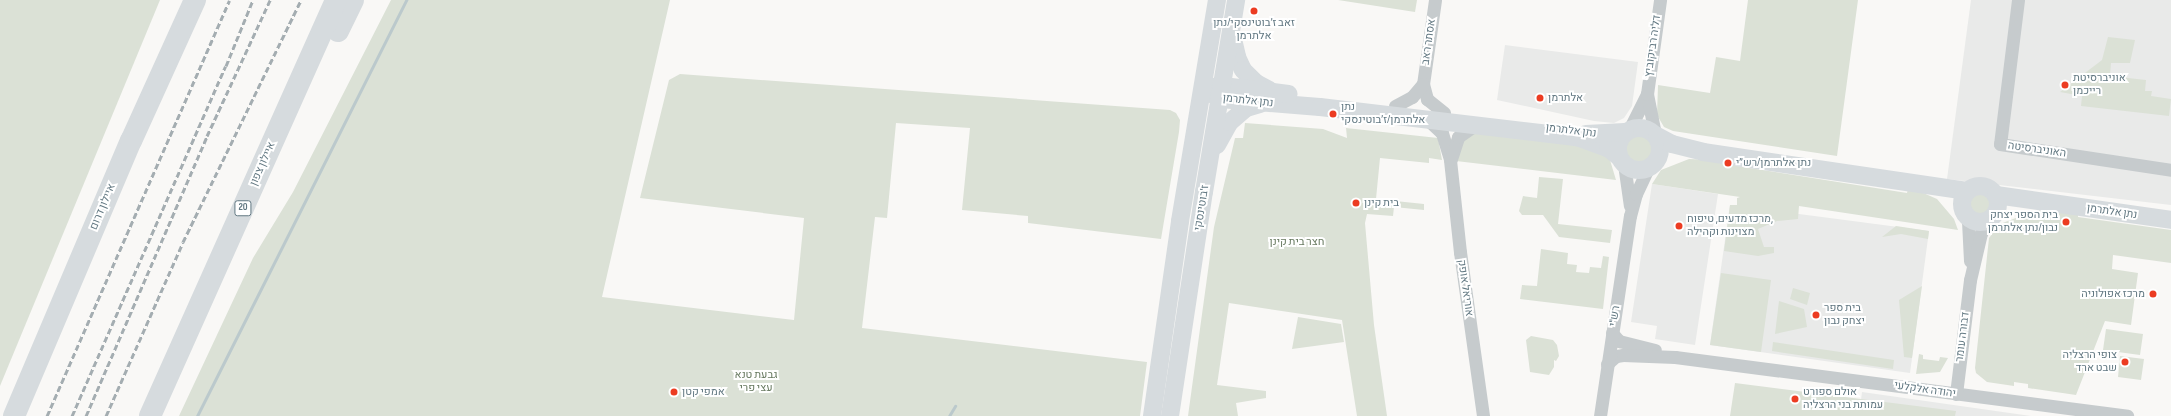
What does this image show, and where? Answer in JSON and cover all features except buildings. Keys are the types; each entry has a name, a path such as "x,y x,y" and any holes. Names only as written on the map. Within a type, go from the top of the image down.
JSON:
{"highway":[{"path":"131,141 187,0"},
{"name":"איילון דרום","path":"14,416 131,141 195,0"},
{"name":"איילון צפון","path":"150,416 336,0"},
{"path":"186,335 353,0"}],"street":[{"name":"ז'בוטינסקי","path":"1152,416 1217,0"},
{"name":"ז'בוטינסקי","path":"1170,416 1209,162 1236,0"},
{"name":"אסתר ראב","path":"1435,0 1423,84 1431,104 1444,113"},
{"name":"'דליה רביקוביץ","path":"1656,135 1647,94 1660,0"},
{"name":"האוניברסיטה","path":"2018,0 2000,144 2171,170"},
{"path":"1209,162 1230,122 1246,108 1270,98 1243,70 1234,49 1232,27"},
{"path":"1395,106 1412,97 1423,84"},
{"name":"נתן אלתרמן","path":"1203,88 1221,93 1270,98 1395,106 1594,134 1627,131"},
{"name":"'דליה רביקוביץ","path":"1627,131 1647,94"},
{"name":"נתן אלתרמן","path":"1270,98 1320,107 1576,137 1608,148 1622,160"},
{"name":"אוריאל אופק","path":"1427,119 1442,133 1450,160 1460,252 1483,416"},
{"name":"אוריאל אופק","path":"1450,160 1458,137 1475,125"},
{"path":"1702,152 1672,156 1636,170 1622,160 1618,146 1627,131 1642,127 1672,144 1702,152 1893,182 1932,192 1964,204 1976,221 1991,218 1998,205 1996,195 1989,188 1980,185 1964,204"},
{"path":"1652,165 1661,151 1656,135"},
{"name":"רש\"י","path":"1622,160 1630,216"},
{"name":"רש\"י","path":"1600,416 1630,216 1636,194 1652,165"},
{"name":"נתן אלתרמן","path":"1996,195 2171,220"},
{"name":"דבורה עומר","path":"1964,204 1969,231 1970,280"},
{"name":"נתן אלתרמן","path":"1991,218 2010,210 2053,204"},
{"name":"דבורה עומר","path":"1956,394 1970,280 1981,233 1991,218"},
{"name":"יהודה אלקלעי","path":"1612,333 1619,341 1626,344 1675,357"},
{"name":"יהודה אלקלעי","path":"1607,364 1616,356 1675,357 2127,416"}],"shaded area":[{"name":"אוניברסיטת רייכמן","path":"1971,0 2171,0 2171,205 1947,179"},
{"path":"1505,45 1638,62 1632,106 1624,118 1614,123 1594,121 1497,100"},
{"path":"1652,184 1718,194 1695,345 1655,339 1657,326 1631,322"},
{"name":"בית ספר יצחק נבון","path":"1730,205 1929,231 1910,373 1710,345"},
{"path":"1862,392 2031,416 1859,416"}],"green space":[{"path":"0,0 160,0 0,386"},
{"name":"גבעת טנא עצי פרי","path":"391,0 670,0 602,297 794,320 804,218 640,198 669,80 680,74 1170,110 1176,113 1180,120 1179,132 1161,239 1028,223 1028,216 962,210 970,128 896,123 887,218 875,217 862,328 1147,362 1140,416 179,416 253,258 293,192"},
{"path":"1338,0 1417,0 1415,12"},
{"path":"1748,0 1858,0 1837,156 1673,131 1664,127 1657,115 1658,85 1710,93 1716,57 1740,61"},
{"path":"2108,37 2135,40 2130,63 2111,63 2110,76 2146,80 2145,91 2152,91 2151,96 2171,99 2169,116 2081,106 2082,96 2060,92 2102,60"},
{"name":"חצר בית קינן","path":"1245,123 1323,129 1347,138 1346,128 1438,138 1442,160 1429,158 1429,163 1380,158 1376,199 1424,204 1424,210 1394,207 1393,216 1367,214 1365,223 1374,325 1387,416 1357,416 1342,320 1229,303 1217,385 1266,391 1266,398 1236,403 1238,416 1188,416 1214,227 1235,138 1243,138"},
{"path":"1477,129 1598,147 1610,160 1616,180 1456,161 1461,139"},
{"path":"1639,133 1649,138 1654,148 1649,158 1639,163 1629,158 1624,148 1629,138"},
{"path":"1689,159 1713,160 1737,166 1907,193 1908,189 1921,192 1937,199 1954,219 1958,230 1799,206 1798,219 1777,221 1758,229 1764,247 1774,247 1774,253 1758,256 1724,251 1730,205 1737,205 1737,198 1740,197 1652,184 1661,170"},
{"path":"1539,177 1563,179 1558,224 1612,230 1610,243 1559,237 1543,215 1522,215 1519,211 1523,196 1537,198"},
{"path":"1979,190 1988,194 1992,203 1988,212 1979,216 1970,212 1966,203 1970,194"},
{"path":"2039,209 2078,213 2078,217 2171,230 2171,263 2113,255 2112,269 2138,273 2131,325 2105,321 2076,395 2028,388 2028,384 2014,382 2014,386 1987,382 1976,373 1975,368 1989,238 2000,224"},
{"path":"1896,226 1929,231 1928,239 1901,234 1882,237"},
{"path":"1541,249 1568,253 1567,264 1577,265 1576,272 1589,273 1590,267 1601,268 1603,256 1609,257 1603,309 1520,299 1522,285 1537,286"},
{"path":"1721,273 1771,280 1761,352 1710,345"},
{"path":"1922,286 1912,358 1904,357 1899,300"},
{"path":"1793,288 1810,293 1807,305 1790,299"},
{"path":"1779,301 1804,309 1807,327 1775,334"},
{"path":"1298,317 1341,324 1344,342 1292,349"},
{"path":"2106,329 2143,334 2140,355 2103,350"},
{"path":"1531,336 1553,340 1557,345 1559,356 1556,361 1554,360 1554,367 1549,375 1530,372 1526,340"},
{"path":"1773,342 1894,360 1893,369 1772,351"},
{"path":"1919,354 1923,355 1923,359 1939,361 1940,357 1948,358 1940,372 1916,374"},
{"path":"2120,356 2144,359 2141,380 2118,377"},
{"name":"אולם ספורט עמותת בני הרצליה","path":"1735,383 1956,411 1955,416 1730,416"}],"waterway":[{"path":"197,416 406,0"},
{"path":"949,416 955,406"}],"railway":[{"path":"47,416 230,0"},
{"path":"72,416 226,66 253,0"},
{"path":"86,416 207,136 270,0"},
{"path":"106,416 183,242 301,0"}],"place":[{"name":"זאב ז׳בוטינסקי/נתן אלתרמן","path":"1254,11"},
{"name":"אוניברסיטת רייכמן","path":"2065,85"},
{"name":"אלתרמן","path":"1540,98"},
{"name":"נתן אלתרמן/ז׳בוטינסקי","path":"1333,114"},
{"name":"נתן אלתרמן/רש״י","path":"1728,163"},
{"name":"בית קינן","path":"1356,203"},
{"name":"בית הספר יצחק נבון/נתן אלתרמן","path":"2066,222"},
{"name":"מרכז מדעים, טיפוח, מצוינות וקהילה","path":"1679,226"},
{"name":"מרכז אפולוניה","path":"2153,294"},
{"name":"בית ספר יצחק נבון","path":"1816,315"},
{"name":"צופי הרצליה שבט ארד","path":"2125,362"},
{"name":"אמפי קטן","path":"674,392"},
{"name":"אולם ספורט עמותת בני הרצליה","path":"1795,399"}]}
